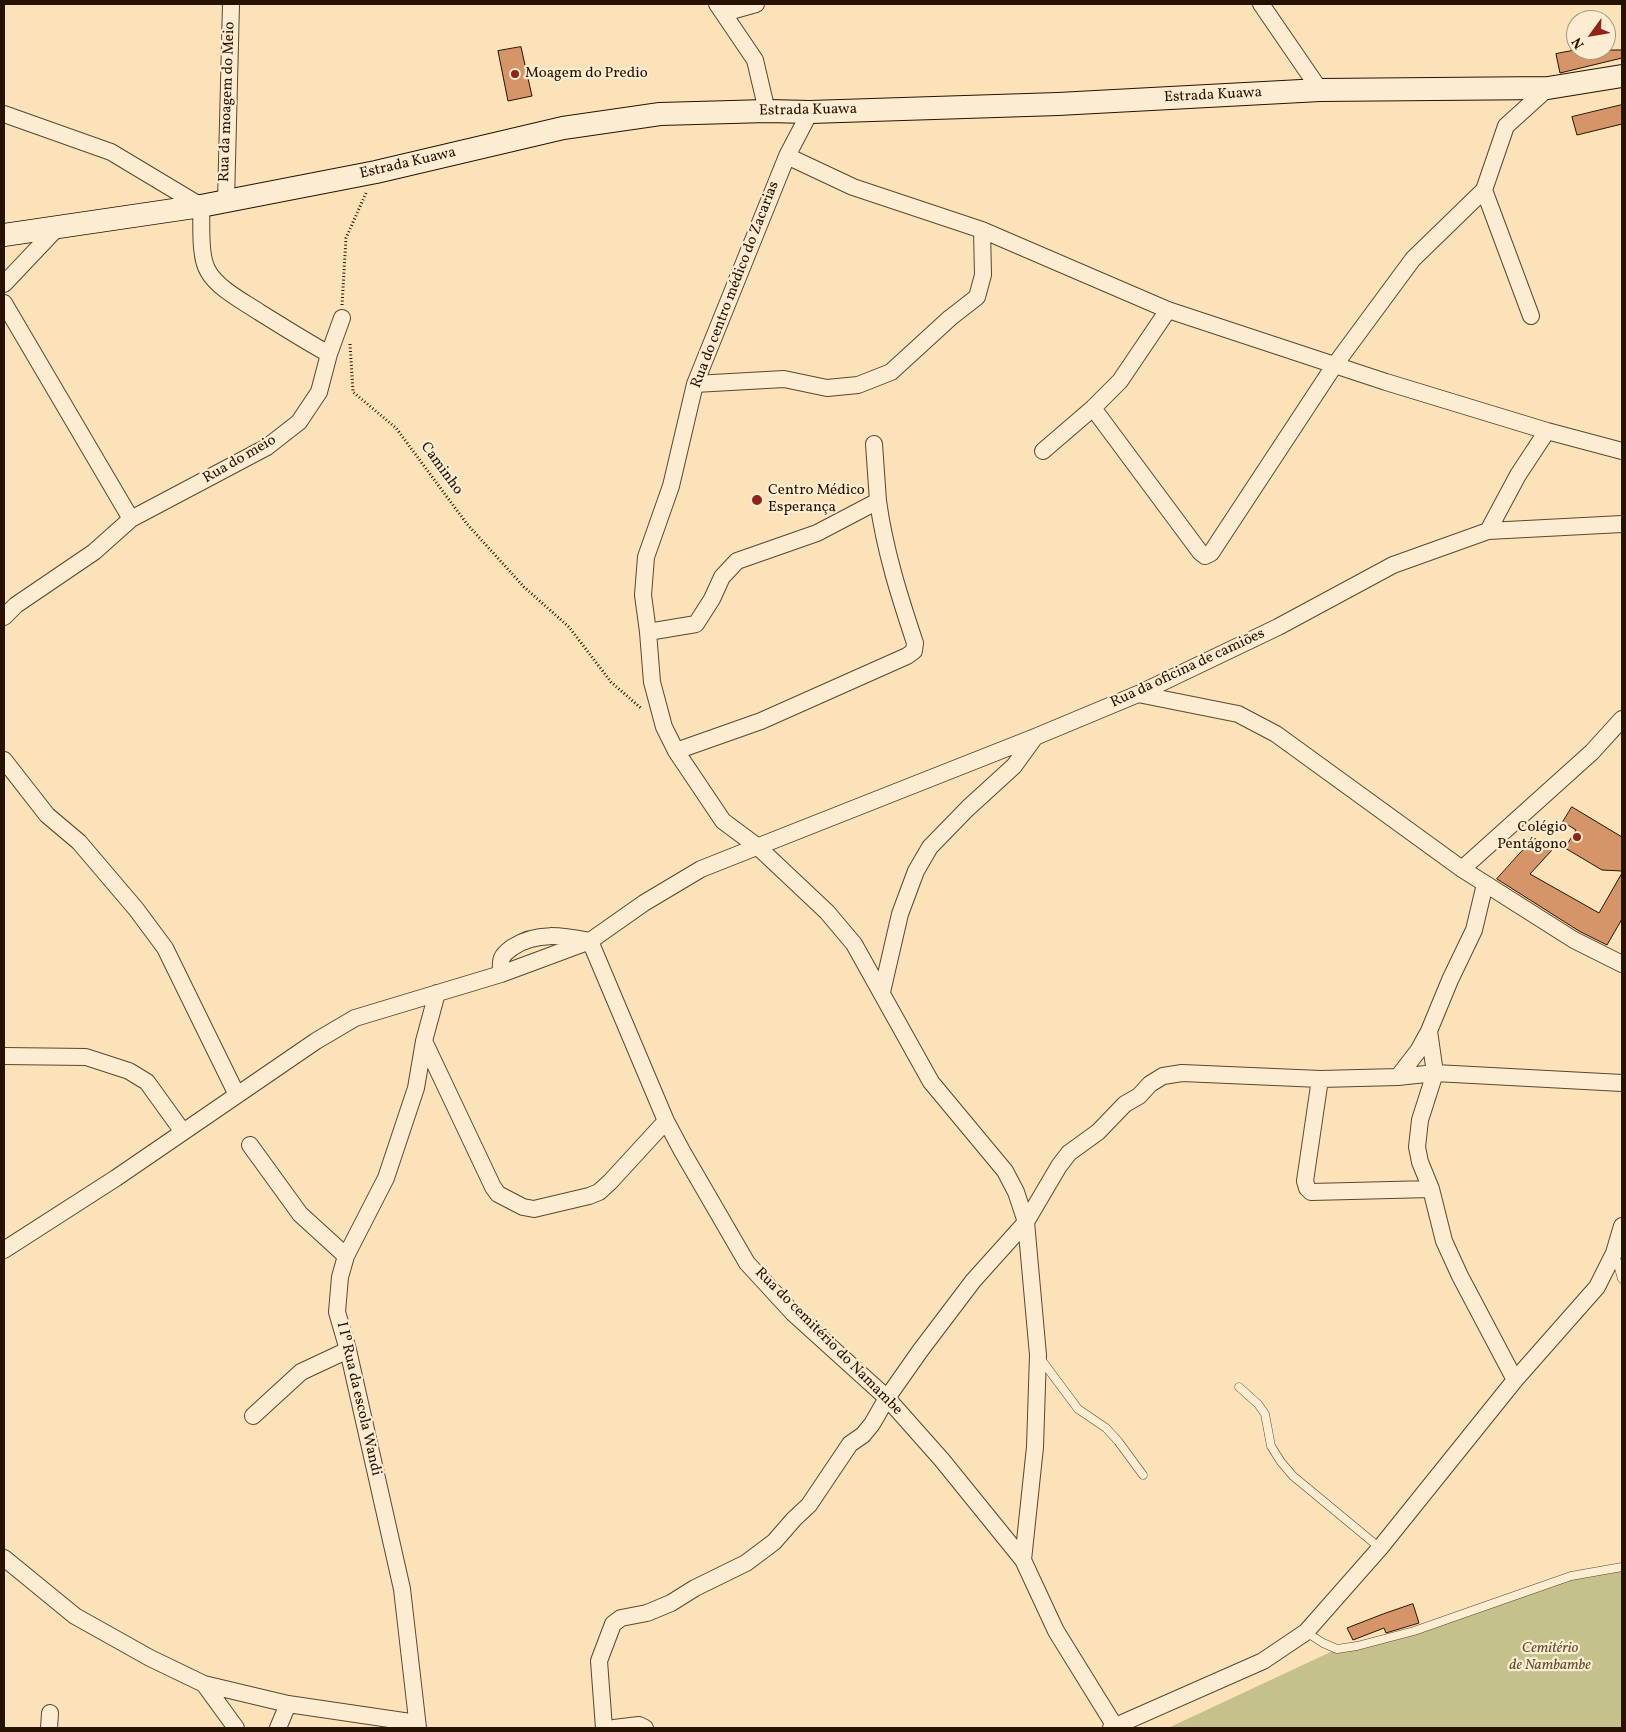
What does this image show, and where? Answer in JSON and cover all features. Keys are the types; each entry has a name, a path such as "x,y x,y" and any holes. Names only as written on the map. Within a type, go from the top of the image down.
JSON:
{"street":[{"name":"Rua da moagem do Meio","path":"226,200 231,4"},
{"path":"756,4 721,8 755,60 767,112"},
{"path":"1261,4 1320,90"},
{"name":"Estrada Kuawa","path":"4,235 201,206 376,172 563,128 660,114 810,112 1058,104 1320,90 1548,88 1622,76"},
{"path":"1093,408 1200,552 1205,556 1211,553 1334,366 1414,259 1484,190 1506,126 1548,88"},
{"name":"Rua do centro médico do Zacarias","path":"810,112 787,156 695,384 671,486 646,557 643,595 652,682 664,727 676,751 723,821 758,846 827,912 854,944 931,1082 1005,1171 1016,1192 1026,1222 1038,1355 1035,1447 1023,1560"},
{"path":"4,114 111,152 201,206 203,259 212,276 237,297 295,336 329,354"},
{"path":"787,156 853,187 982,230 1168,310 1334,366 1547,431 1622,451"},
{"path":"1484,190 1531,316"},
{"path":"4,284 58,227"},
{"path":"695,384 784,378 827,388 858,386 891,372 950,318 977,297 983,275 982,230"},
{"path":"4,303 131,519"},
{"path":"1043,451 1093,408 1120,380 1168,310"},
{"name":"Rua do meio","path":"4,617 16,605 94,552 131,519 267,447 299,422 319,392 329,354 342,318"},
{"path":"1488,531 1518,475 1547,431"},
{"path":"676,751 761,722 914,652 915,643 891,570 883,536 878,502 874,444"},
{"path":"648,632 696,624 712,599 722,577 737,561 817,534 878,502"},
{"name":"Rua da oficina de camiões","path":"4,1250 116,1178 316,1041 355,1018 501,974 590,941 644,903 701,869 1035,737 1138,694 1278,627 1393,565 1488,531 1622,524"},
{"path":"1138,694 1238,714 1276,734 1462,869 1574,940 1622,964"},
{"path":"1462,869 1592,752 1622,719"},
{"path":"882,992 900,914 916,870 930,847 968,808 1014,766 1035,737"},
{"path":"4,760 47,815 79,842 136,908 165,948 237,1095"},
{"path":"1398,1077 1418,1051 1429,1031 1450,980 1474,930 1485,884"},
{"path":"501,974 501,960 506,952 520,943 543,936 563,936 590,941"},
{"name":"Rua do cemitério do Namambe","path":"590,941 666,1121 747,1263 794,1313 886,1398 942,1460 1023,1560 1056,1631 1114,1728"},
{"name":"I Iº Rua da escola Wandi","path":"417,1726 402,1589 348,1350 337,1312 340,1277 346,1256 386,1178 416,1088 424,1041 437,993"},
{"path":"1429,1031 1435,1073 1420,1120 1417,1147 1420,1162 1431,1189 1444,1241 1460,1276 1516,1380"},
{"path":"424,1041 493,1187 498,1194 523,1206 534,1209 599,1192 666,1121"},
{"path":"4,1056 86,1057 129,1071 147,1082 183,1132"},
{"path":"604,1728 599,1661 613,1624 621,1618 647,1613 671,1603 695,1588 746,1563 774,1542 809,1505 850,1444 863,1435 872,1424 886,1398 973,1281 1026,1222 1059,1166 1070,1153 1111,1121 1125,1104 1139,1096 1150,1084 1163,1076 1182,1073 1320,1079 1398,1077 1435,1073 1622,1084"},
{"path":"1320,1079 1305,1181 1307,1188 1311,1192 1431,1189"},
{"path":"250,1145 300,1214 346,1256"},
{"path":"1114,1728 1263,1661 1306,1632 1380,1548 1516,1380 1597,1287 1614,1253 1622,1226"},
{"path":"253,1416 301,1372 348,1350"},
{"path":"4,1558 75,1616 150,1658 204,1684 288,1704 417,1726"},
{"path":"204,1684 236,1728"},
{"path":"278,1728 288,1704"},
{"path":"614,1728 639,1725 644,1728"}],"lane":[{"path":"1614,1253 1622,1279"},
{"path":"1038,1355 1078,1409 1106,1428 1143,1475"},
{"path":"1239,1387 1258,1404 1265,1414 1271,1446 1293,1476 1380,1548"},
{"path":"1306,1632 1337,1649 1356,1646 1414,1631 1571,1576 1622,1568"}],"path":[{"name":"Caminho","path":"376,172 346,238 342,318 351,346 353,392 396,428 467,524 524,587 569,627 611,682 664,727"}],"green space":[{"name":"Cemitério de Nambambe","path":"1622,1567 1622,1728 1168,1728 1337,1649 1357,1646 1571,1576"}],"building":[{"name":"Moagem do Predio","path":"521,47 532,96 508,101 498,51"},
{"path":"1616,50 1622,50 1622,58 1616,59"},
{"path":"1566,52 1566,60 1614,60 1560,73 1556,54"},
{"path":"1622,105 1622,124 1577,135 1572,117"},
{"path":"1572,807 1622,837 1622,871 1602,870 1565,848 1576,830 1563,822"},
{"path":"1534,838 1553,849 1530,874 1599,913 1622,873 1622,919 1607,945 1579,931 1497,879"},
{"path":"1413,1604 1419,1623 1386,1633 1384,1628 1353,1640 1347,1628 1383,1614"}],"place":[{"name":"Moagem do Predio","path":"515,74"},
{"name":"Centro Médico Esperança","path":"757,500"},
{"name":"Colégio Pentágono","path":"1577,837"}]}
